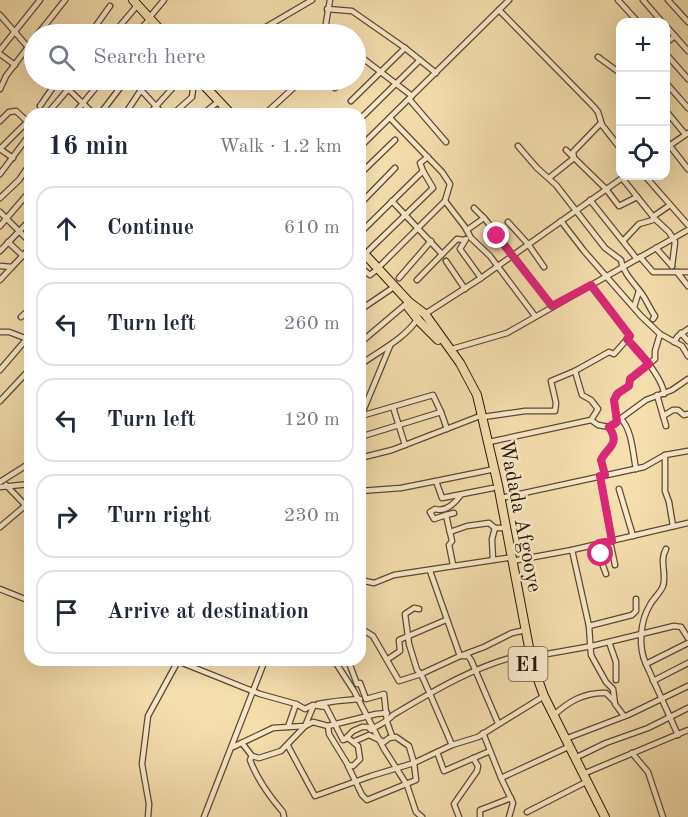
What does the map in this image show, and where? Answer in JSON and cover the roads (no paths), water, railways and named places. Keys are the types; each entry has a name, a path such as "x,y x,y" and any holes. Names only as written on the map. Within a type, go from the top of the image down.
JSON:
{"highway":[{"path":"128,0 151,24"},
{"path":"148,20 153,24"},
{"path":"210,90 225,108"},
{"path":"212,90 230,108"},
{"name":"Wadada Afgooye","path":"366,258 391,289 452,349 477,395 499,528 510,560 528,656 553,716 603,817"},
{"name":"Wadada Afgooye","path":"376,270 409,302 449,354 467,383 481,416 501,498 521,631 528,656 541,699 584,779"}],"street":[{"path":"15,65 0,52 40,0"},
{"path":"46,24 65,0"},
{"path":"145,24 164,0"},
{"path":"301,0 301,8"},
{"path":"273,24 312,0"},
{"path":"328,24 327,9 330,0"},
{"path":"366,141 508,0"},
{"path":"618,0 634,18"},
{"path":"643,0 659,18"},
{"path":"668,0 688,22"},
{"path":"120,24 134,4"},
{"path":"97,24 110,6"},
{"path":"327,9 352,10 436,73"},
{"path":"499,10 594,107 601,123 616,142"},
{"path":"0,15 24,41"},
{"path":"670,30 688,51"},
{"path":"670,40 675,36"},
{"path":"366,86 405,48"},
{"path":"0,89 6,76 24,53"},
{"path":"598,57 618,72"},
{"path":"670,59 688,79"},
{"path":"366,113 420,60"},
{"path":"366,62 411,97 446,142"},
{"path":"670,88 688,108"},
{"path":"40,106 51,90"},
{"path":"52,108 67,90"},
{"path":"69,90 88,108"},
{"path":"79,108 94,90"},
{"path":"105,108 120,90"},
{"path":"129,108 141,90 158,108"},
{"path":"153,108 170,90"},
{"path":"179,108 192,96 193,90"},
{"path":"272,108 291,90"},
{"path":"351,101 362,90"},
{"path":"210,108 219,101"},
{"path":"0,121 13,110 24,117"},
{"path":"670,115 687,134 670,143"},
{"path":"366,272 370,275 376,270 445,201 450,184 442,172 390,117"},
{"path":"574,158 573,152 601,123"},
{"path":"13,158 0,149 24,127"},
{"path":"366,165 395,140"},
{"path":"0,174 24,142"},
{"path":"518,146 549,178 605,248 621,260 622,267 655,316 653,320"},
{"path":"670,148 688,169"},
{"path":"566,150 606,189 619,206 637,198"},
{"path":"366,249 433,188 420,163 428,157"},
{"path":"549,178 574,158"},
{"path":"366,198 395,168"},
{"path":"366,227 423,171"},
{"path":"0,198 24,173"},
{"path":"366,359 619,180"},
{"path":"625,180 637,198 669,232 675,242 672,266"},
{"path":"648,180 688,225"},
{"path":"0,226 24,198"},
{"path":"590,200 623,241 653,272 688,272"},
{"path":"392,201 442,254"},
{"path":"445,201 535,316"},
{"path":"623,241 639,224 653,220 654,216 670,205"},
{"path":"474,208 552,306"},
{"path":"0,212 24,237"},
{"path":"481,278 460,249 469,233 484,218"},
{"path":"561,221 606,277 634,307 660,334 683,347 688,356"},
{"path":"508,222 528,244 544,267"},
{"path":"0,251 24,226"},
{"path":"452,349 500,335 688,230"},
{"path":"417,280 457,239 464,240"},
{"path":"399,278 431,241"},
{"path":"0,280 22,255 8,242"},
{"path":"656,248 688,286"},
{"path":"446,261 465,289"},
{"path":"0,266 12,267"},
{"path":"366,456 405,445 481,416 525,411 555,411 556,403 551,381 609,352 614,354 630,336 591,285"},
{"path":"366,306 391,289"},
{"path":"634,307 639,291"},
{"path":"366,338 406,304"},
{"path":"674,342 681,333 688,329"},
{"path":"0,332 24,336"},
{"path":"681,333 688,341"},
{"path":"615,424 617,422 615,397 629,386 630,379 656,357 655,351 660,334"},
{"path":"627,339 649,364 663,387 664,394"},
{"path":"0,370 24,342"},
{"path":"366,402 390,344"},
{"path":"489,442 591,420 598,409 591,400 582,395 575,371"},
{"path":"0,400 24,375"},
{"path":"591,420 598,426 609,427 622,420 640,404 664,394 688,379"},
{"path":"366,415 433,395 447,429"},
{"path":"657,395 666,426"},
{"path":"393,408 405,445"},
{"path":"663,416 673,410 678,410 684,415 688,414"},
{"path":"366,435 441,412"},
{"path":"622,420 625,422 630,437 636,469"},
{"path":"609,427 614,435 612,446 601,460 615,565"},
{"path":"501,498 636,469 665,455 688,451"},
{"path":"665,455 665,491 673,526"},
{"path":"0,482 24,467"},
{"path":"366,491 401,488 490,470"},
{"path":"436,481 442,498 494,488"},
{"path":"0,487 24,484"},
{"path":"6,485 24,504"},
{"path":"620,489 633,536"},
{"path":"453,513 434,519 430,512 435,508 442,510 446,508 460,496"},
{"path":"0,527 24,511"},
{"path":"446,514 452,541 449,549 453,565"},
{"path":"450,533 474,524 489,523 499,528 492,539 493,560"},
{"path":"366,581 374,583 394,575 430,571 453,565 510,560 572,550 688,523"},
{"path":"599,543 606,574"},
{"path":"666,549 663,559 663,587 646,612 641,634 642,651 661,700 678,735"},
{"path":"572,550 589,626 591,655 606,682 613,688 614,700"},
{"path":"430,571 460,656"},
{"path":"0,589 24,599"},
{"path":"589,626 632,615 636,611 636,599"},
{"path":"419,609 414,608 405,615 407,636 417,670 421,674 452,745"},
{"path":"388,659 400,651 399,640 446,620"},
{"path":"343,740 362,727 368,727 371,730 387,722 393,715 430,694 498,661 592,646 676,626 681,627 688,640 646,664"},
{"path":"366,631 374,636 399,681 421,674 521,631"},
{"path":"609,642 616,664 616,680"},
{"path":"460,656 468,656 476,670 498,723"},
{"path":"653,681 688,663"},
{"path":"148,817 142,764 148,716 173,666"},
{"path":"189,666 305,709 341,699 345,701 366,699 384,694 387,722 393,736 409,746 416,780 368,800 362,795 348,765 329,734 328,726"},
{"path":"204,817 263,666"},
{"path":"338,666 407,785 416,812 422,817"},
{"path":"350,666 366,699"},
{"path":"565,739 624,717 688,686"},
{"path":"553,716 571,701 589,694 606,693 614,700 624,717"},
{"path":"288,746 315,796 414,763 483,733 541,699"},
{"path":"288,727 296,704"},
{"path":"313,706 326,707 343,740"},
{"path":"242,743 252,756 265,758 281,751 305,726 313,706"},
{"path":"575,758 606,743 648,728 688,708"},
{"path":"233,747 273,728 305,726 314,722 328,726 387,713"},
{"path":"527,812 632,753 688,730"},
{"path":"483,733 513,802 510,817"},
{"path":"355,741 369,735 384,742 393,736"},
{"path":"343,740 348,738 355,741 358,746 360,759 353,766 348,765"},
{"path":"501,778 566,748"},
{"path":"437,752 444,771 490,750"},
{"path":"632,753 648,772 663,817"},
{"path":"252,756 250,759 253,767 284,817"},
{"path":"459,817 454,804 477,771 478,766 473,758"},
{"path":"480,817 480,810 511,798"}]}
